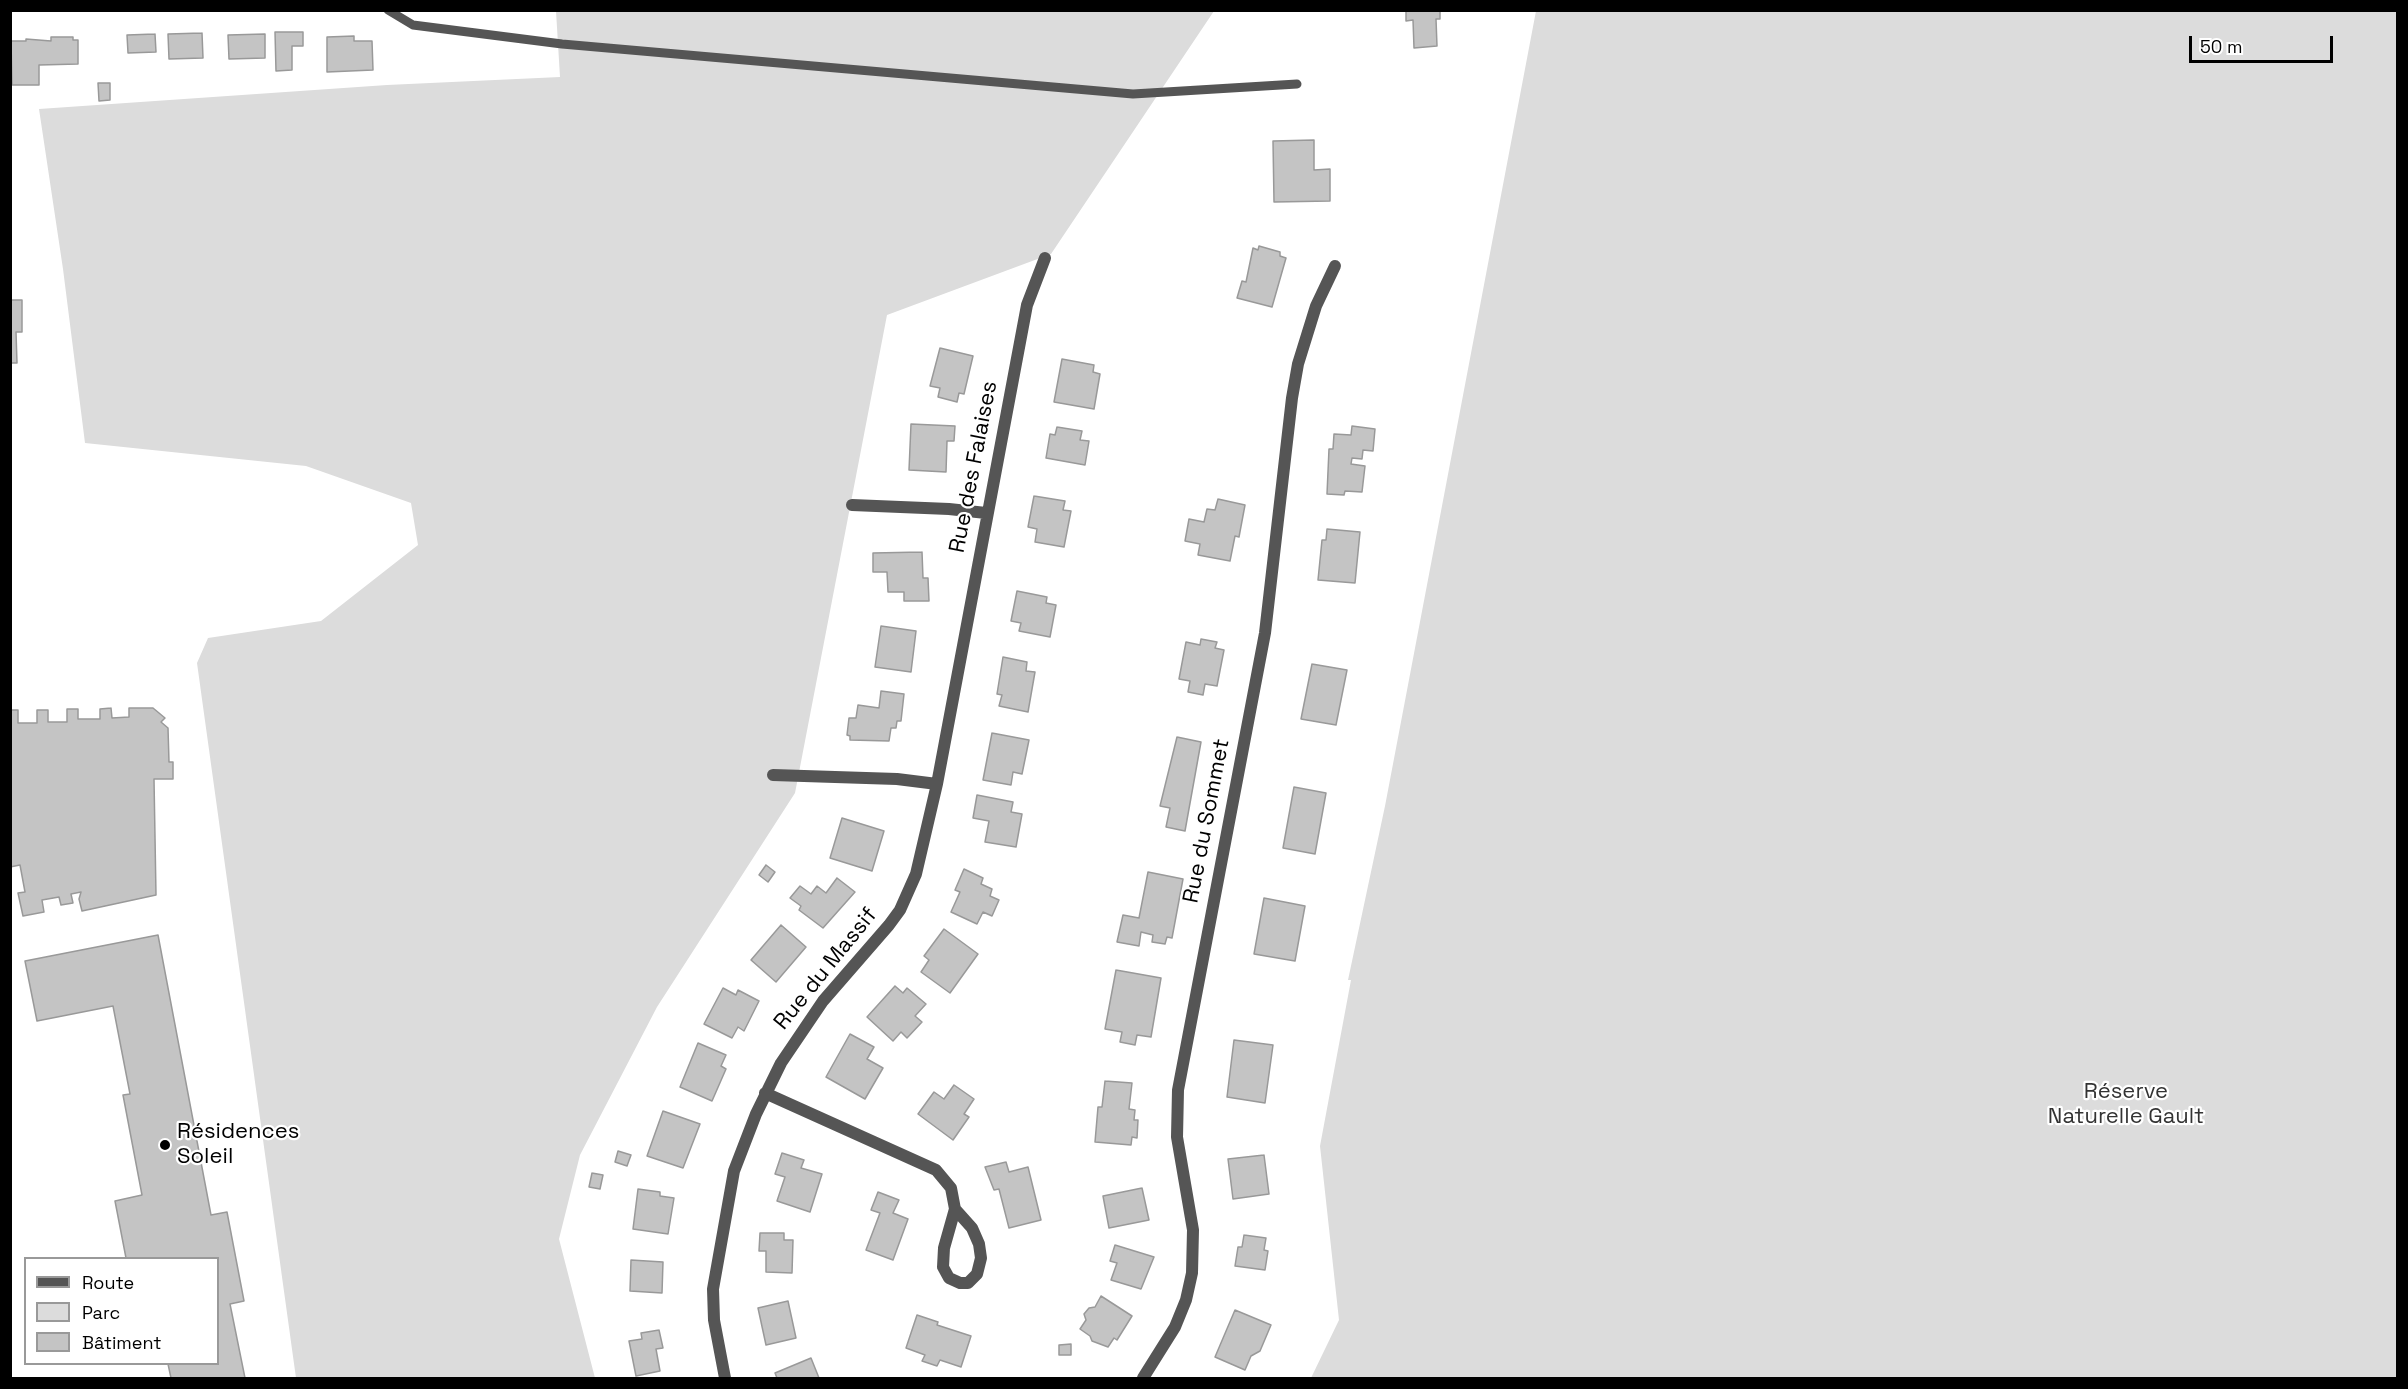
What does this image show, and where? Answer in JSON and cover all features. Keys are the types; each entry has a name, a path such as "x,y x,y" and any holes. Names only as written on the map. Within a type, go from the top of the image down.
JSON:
{"street":[{"name":"Rue des Falaises","path":"954,687 1027,305 1045,258"},
{"name":"Rue du Sommet","path":"1143,1378 1175,1327 1186,1300 1192,1273 1193,1230 1177,1137 1178,1090 1265,633 1298,364 1316,306 1335,266"},
{"path":"852,505 950,509 986,513"},
{"name":"Rue du Massif","path":"725,1378 712,1289 734,1171 765,1093 801,1030 900,910 924,848 954,687"},
{"path":"773,775 897,778 937,784"},
{"path":"765,1093 936,1170 951,1188 955,1209 944,1248 943,1267 949,1278 960,1283 968,1283 977,1274 981,1258 979,1244 972,1228 955,1209"}],"lane":[{"path":"388,10 413,25 562,44 642,49 1133,94 1297,84"}],"green space":[{"path":"556,11 1214,11 1051,254 887,315 795,793 657,1007 580,1155 559,1239 595,1378 296,1378 197,663 208,638 321,621 418,545 411,503 306,466 85,443 63,269 39,109 387,85 560,77"},
{"name":"Réserve Naturelle Gault","path":"1536,11 2397,11 2397,1378 1311,1378 1339,1320 1320,1146 1351,980 1348,980 1385,806"}],"building":[{"path":"1406,10 1440,10 1440,19 1436,19 1437,46 1414,48 1413,20 1406,21"},
{"path":"275,32 303,32 303,46 292,46 292,70 276,71"},
{"path":"202,33 203,58 169,59 168,34"},
{"path":"155,34 156,52 128,53 127,35"},
{"path":"265,34 265,58 229,59 228,35"},
{"path":"354,36 354,41 372,41 373,70 327,72 327,37"},
{"path":"51,37 73,37 73,40 78,40 78,64 39,65 39,85 12,85 11,41 26,41 26,39 51,41"},
{"path":"98,83 110,83 110,100 99,101"},
{"path":"1314,140 1314,170 1330,169 1330,201 1274,202 1273,141"},
{"path":"1259,246 1280,252 1280,256 1286,258 1272,307 1237,298 1242,281 1246,282 1253,248 1258,250"},
{"path":"10,300 22,300 22,332 16,332 17,363 10,363"},
{"path":"940,348 973,356 964,394 959,393 957,402 938,397 940,388 930,386"},
{"path":"1062,359 1094,365 1093,372 1100,374 1094,409 1054,402"},
{"path":"911,424 955,426 954,441 947,441 946,472 909,470"},
{"path":"1352,426 1375,429 1373,451 1363,450 1362,459 1352,458 1351,464 1365,466 1362,492 1345,491 1344,495 1327,494 1329,449 1333,449 1334,434 1351,435"},
{"path":"1057,427 1082,431 1080,440 1089,441 1085,465 1046,458 1050,434 1055,435"},
{"path":"1034,496 1065,501 1063,510 1071,511 1064,547 1035,542 1037,529 1028,527"},
{"path":"1218,499 1245,505 1239,537 1235,536 1230,561 1198,555 1200,544 1185,541 1189,519 1204,522 1207,509 1215,510"},
{"path":"1327,529 1360,532 1355,583 1318,580 1322,540 1326,540"},
{"path":"922,552 923,578 928,578 929,601 904,601 904,592 888,592 887,572 873,572 873,553"},
{"path":"1017,591 1047,597 1046,603 1056,605 1050,637 1019,631 1021,623 1011,621"},
{"path":"881,626 916,631 911,672 875,667"},
{"path":"1201,639 1217,642 1215,648 1224,650 1217,686 1205,684 1203,695 1188,692 1190,681 1179,679 1186,642 1200,645"},
{"path":"1003,657 1027,662 1026,671 1035,672 1028,712 999,706 1002,695 997,694"},
{"path":"1312,664 1347,670 1336,725 1301,719"},
{"path":"881,691 904,694 901,721 897,721 896,728 891,728 889,741 850,740 850,736 847,735 849,718 856,718 858,705 879,708"},
{"path":"111,708 112,718 129,717 129,708 153,708 165,718 161,722 168,728 169,762 173,762 173,779 154,779 156,895 82,911 79,899 81,892 71,894 73,903 61,905 59,897 42,900 44,912 23,916 18,893 25,892 20,865 10,867 10,710 18,710 18,723 37,723 37,710 48,710 48,722 67,722 67,709 78,709 78,719 100,719 100,709"},
{"path":"992,733 1029,740 1022,774 1013,772 1011,785 983,780"},
{"path":"1177,737 1201,742 1185,831 1166,827 1170,808 1160,806"},
{"path":"1294,787 1326,793 1315,854 1283,848"},
{"path":"977,795 1013,802 1011,812 1022,814 1016,847 985,842 989,821 973,818"},
{"path":"842,818 884,831 872,871 830,858"},
{"path":"766,865 775,872 768,882 759,875"},
{"path":"964,869 983,878 981,884 992,889 990,896 999,900 992,916 983,912 977,924 951,912 960,892 955,890"},
{"path":"1148,872 1183,879 1172,938 1167,937 1165,944 1152,942 1153,935 1141,932 1139,946 1117,942 1123,915 1139,918"},
{"path":"837,878 855,892 823,928 799,910 801,906 790,898 800,886 811,894 817,886 826,893"},
{"path":"1264,898 1305,906 1295,961 1254,954"},
{"path":"781,925 806,947 776,982 751,960"},
{"path":"944,929 978,954 950,993 921,972 929,960 924,956"},
{"name":"Résidences Soleil","path":"158,935 211,1215 227,1212 244,1301 230,1304 245,1378 171,1378 168,1365 219,1365 219,1257 126,1257 115,1201 142,1195 123,1095 130,1094 113,1006 37,1021 25,961"},
{"path":"1116,970 1161,978 1151,1037 1137,1035 1135,1045 1120,1042 1122,1032 1105,1029"},
{"path":"895,986 903,993 907,988 926,1004 915,1016 922,1022 907,1038 901,1032 893,1041 867,1017"},
{"path":"723,988 736,995 738,990 759,1001 744,1031 738,1027 732,1038 704,1024"},
{"path":"850,1034 874,1047 867,1059 883,1068 865,1099 826,1077"},
{"path":"1234,1040 1273,1045 1265,1103 1227,1097"},
{"path":"698,1043 726,1055 721,1066 726,1069 712,1101 680,1087"},
{"path":"1105,1081 1132,1083 1129,1109 1135,1110 1134,1120 1138,1120 1137,1138 1132,1137 1131,1145 1095,1142 1098,1107 1102,1107"},
{"path":"954,1085 974,1099 964,1114 969,1117 953,1140 918,1114 934,1092 944,1099"},
{"path":"663,1111 700,1124 683,1168 647,1156"},
{"path":"618,1151 631,1155 627,1166 615,1162"},
{"path":"782,1153 804,1160 801,1168 822,1174 810,1212 777,1201 785,1177 775,1174"},
{"path":"1264,1155 1269,1194 1233,1199 1228,1159"},
{"path":"1006,1162 1009,1172 1028,1167 1041,1220 1009,1228 999,1189 994,1190 985,1167"},
{"path":"592,1173 603,1175 600,1189 589,1187"},
{"path":"1142,1188 1149,1220 1109,1228 1103,1196"},
{"path":"638,1189 660,1192 660,1196 674,1198 668,1234 633,1229"},
{"path":"878,1192 899,1200 893,1213 908,1219 893,1260 866,1250 880,1213 871,1210"},
{"path":"760,1233 784,1233 784,1240 793,1240 792,1273 766,1272 766,1251 759,1251"},
{"path":"1244,1235 1266,1238 1264,1250 1268,1251 1265,1270 1235,1266 1238,1247 1242,1247"},
{"path":"1115,1245 1154,1257 1141,1289 1111,1280 1117,1263 1110,1261"},
{"path":"631,1260 663,1262 662,1293 630,1291"},
{"path":"1101,1296 1132,1316 1117,1340 1114,1338 1108,1347 1092,1341 1090,1336 1080,1329 1086,1320 1084,1314 1089,1308 1095,1307"},
{"path":"788,1301 796,1338 766,1345 758,1308"},
{"path":"1235,1310 1271,1325 1260,1351 1251,1356 1245,1370 1215,1357"},
{"path":"917,1315 938,1322 937,1325 971,1336 961,1367 940,1360 937,1366 922,1361 925,1355 906,1348"},
{"path":"659,1330 663,1348 656,1349 660,1371 636,1376 629,1341 642,1339 641,1333"},
{"path":"1071,1344 1071,1355 1059,1355 1059,1345"},
{"path":"811,1358 819,1378 777,1378 775,1373"}],"place":[{"name":"Résidences Soleil","path":"165,1145"}]}
